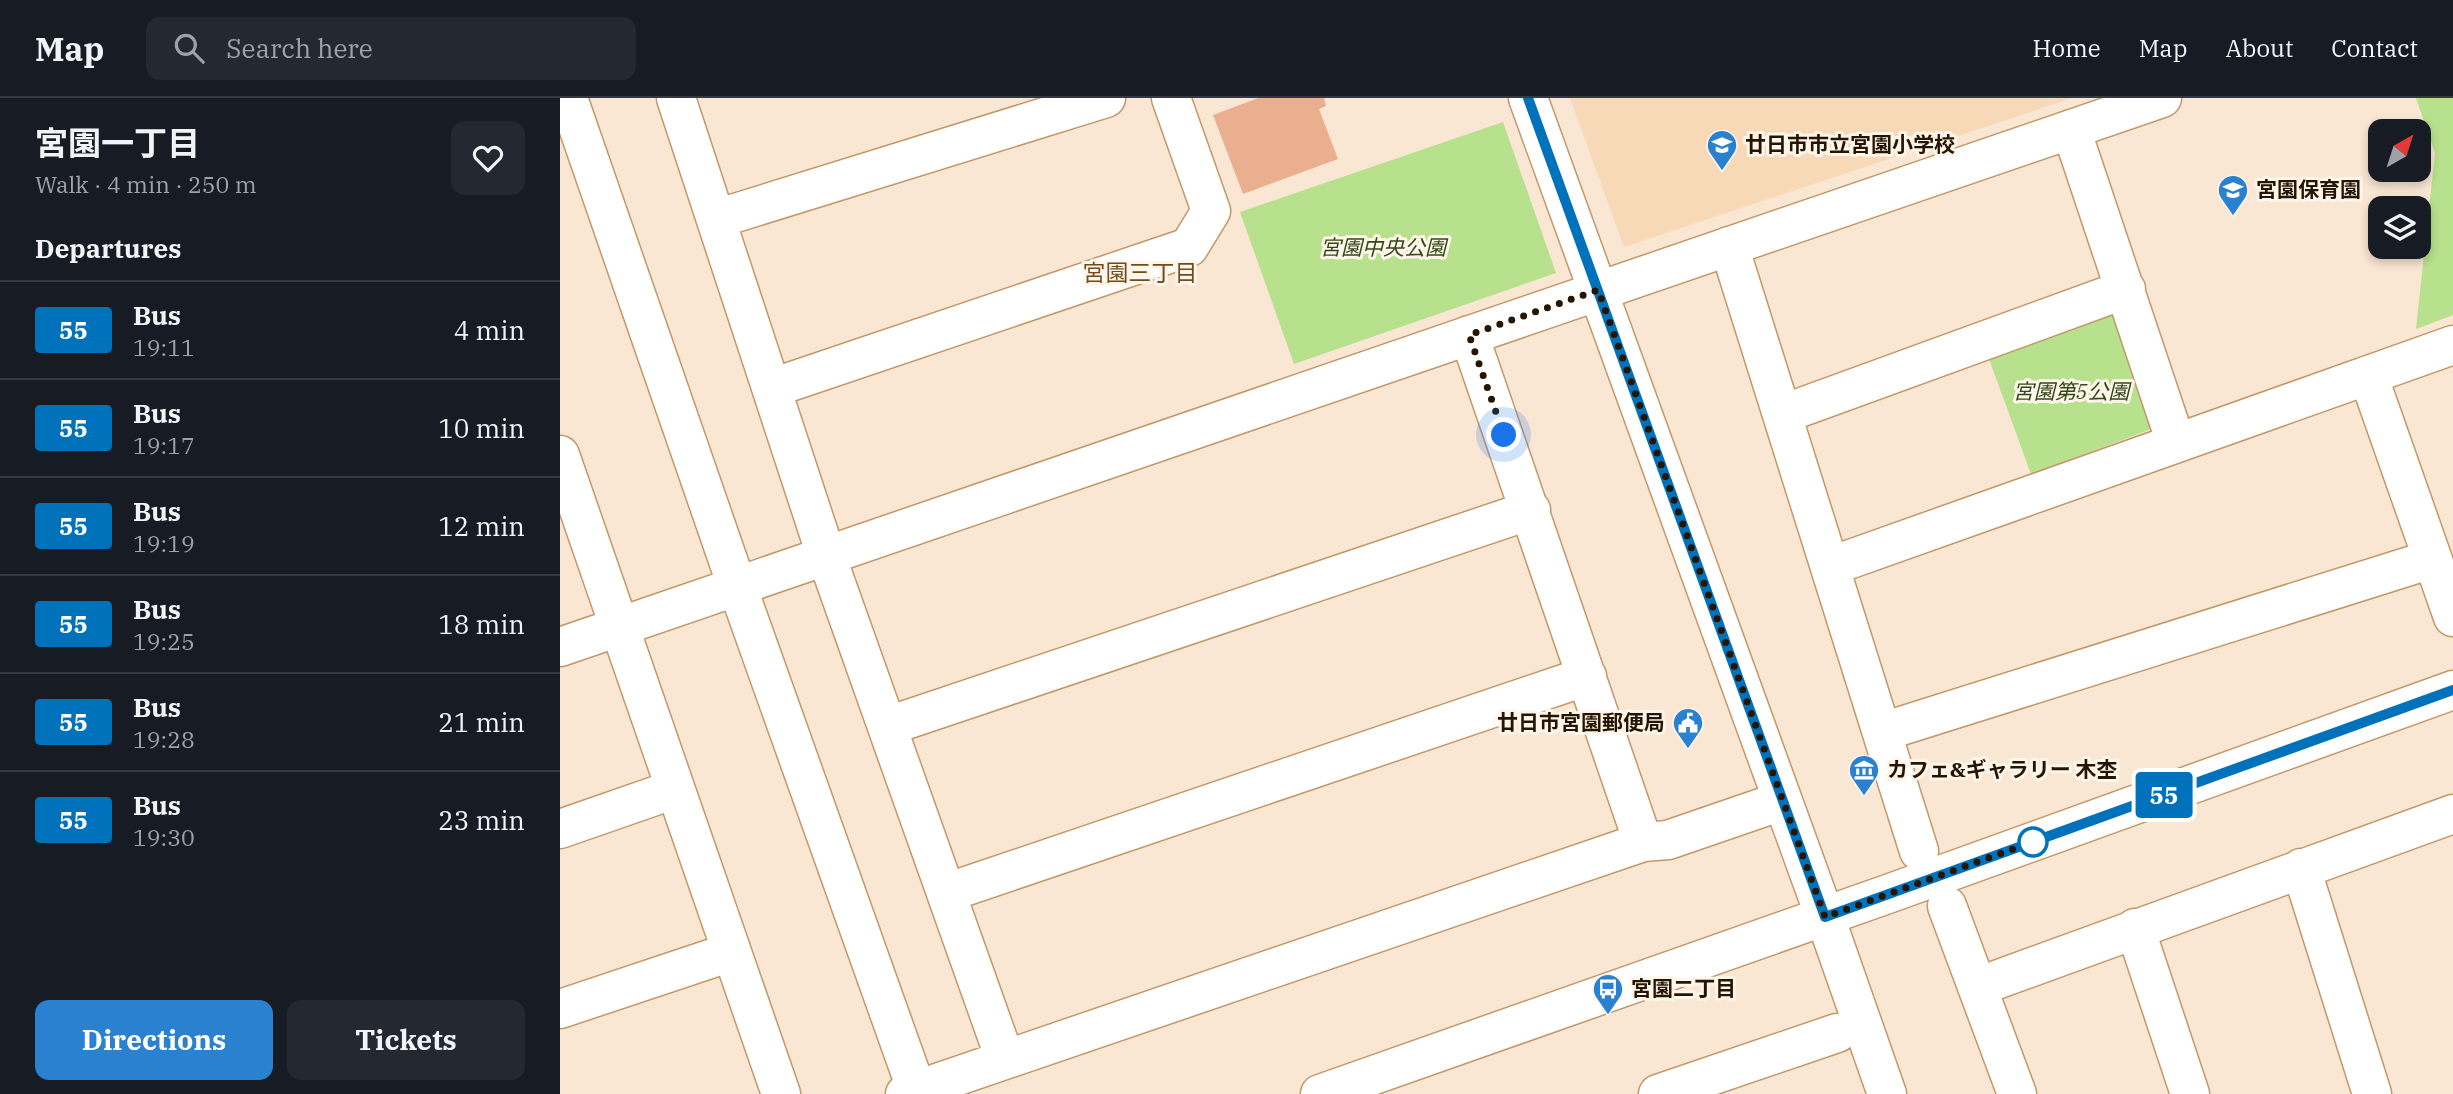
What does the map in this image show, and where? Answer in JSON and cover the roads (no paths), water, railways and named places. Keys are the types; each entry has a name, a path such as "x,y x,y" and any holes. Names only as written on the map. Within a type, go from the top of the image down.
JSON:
{"street":[{"path":"568,98 913,1093 1005,1059 1643,842 1668,840 1764,807"},
{"path":"676,98 826,555 1005,1059"},
{"path":"716,219 1106,98"},
{"path":"772,388 1189,247 1211,212 1171,98"},
{"path":"1528,98 1887,1094"},
{"path":"560,647 2162,98"},
{"path":"2071,129 2176,443"},
{"path":"1730,246 1919,851"},
{"path":"1783,414 2126,289"},
{"path":"1469,335 1643,842"},
{"path":"1830,566 2453,345"},
{"path":"2368,375 2453,617"},
{"path":"560,455 781,1094"},
{"path":"888,726 1531,510"},
{"path":"1882,732 2432,559"},
{"path":"946,893 1587,676"},
{"path":"1320,1094 1825,917 2453,690"},
{"path":"560,829 675,789"},
{"path":"1977,986 2453,814"},
{"path":"2301,869 2372,1094"},
{"path":"1947,906 2017,1094"},
{"path":"2136,928 2190,1094"},
{"path":"560,1009 732,951"},
{"path":"1658,1094 1734,1082 1837,1033"}],"place":[{"name":"廿日市市立宮園小学校","path":"1722,172"},
{"name":"宮園保育園","path":"2233,217"},
{"name":"廿日市宮園郵便局","path":"1688,750"},
{"name":"カフェ&ギャラリー 木杢","path":"1864,797"},
{"name":"宮園二丁目","path":"1608,1016"}],"district":[{"name":"宮園三丁目","path":"1140,273"}],"park label":[{"name":"宮園中央公園","path":"1383,248"},
{"name":"宮園第5公園","path":"2071,392"}]}
